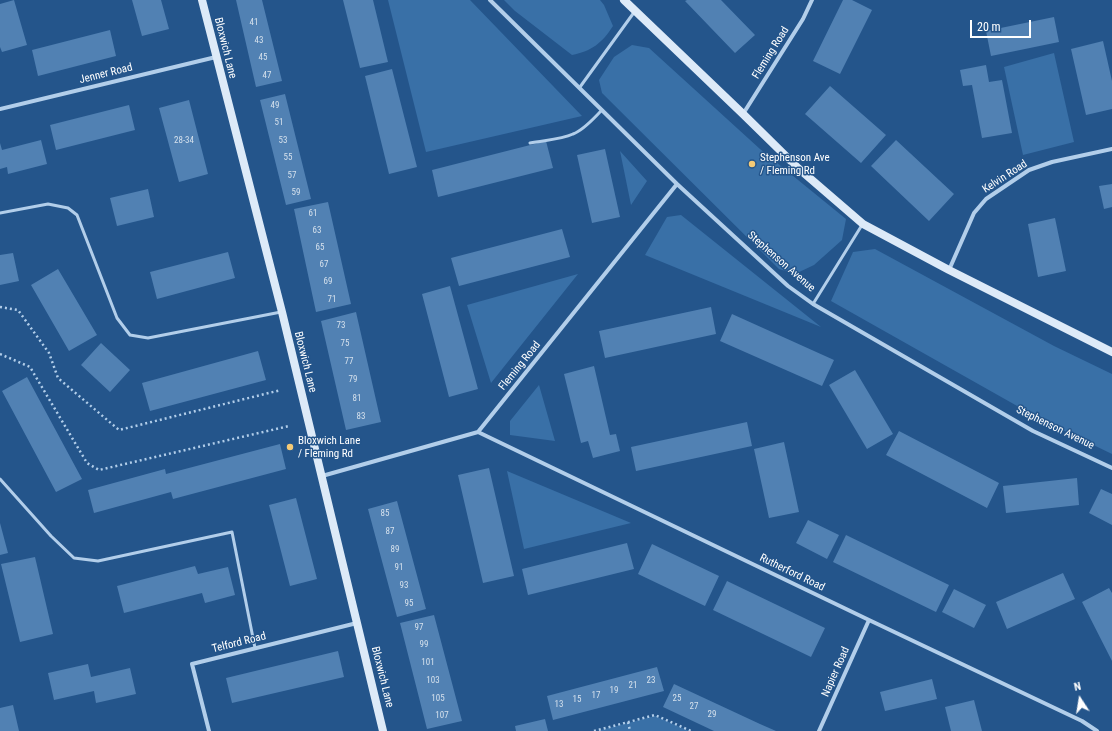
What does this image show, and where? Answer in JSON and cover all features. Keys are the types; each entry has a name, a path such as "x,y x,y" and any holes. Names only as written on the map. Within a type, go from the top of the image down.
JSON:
{"street":[{"name":"Bloxwich Lane","path":"202,0 282,312 383,731"},
{"name":"Stephenson Avenue","path":"490,0 677,184 788,286 813,304 1033,431 1112,468"},
{"path":"624,0 798,168 863,224 949,270 1112,352"},
{"name":"Fleming Road","path":"743,114 803,19 812,0"},
{"name":"Jenner Road","path":"0,109 216,57"},
{"name":"Kelvin Road","path":"949,270 974,213 986,198 1029,170 1052,162 1112,149"},
{"name":"Fleming Road","path":"478,432 677,184"},
{"path":"321,476 478,432"},
{"name":"Rutherford Road","path":"478,432 1082,721 1097,731"},
{"name":"Napier Road","path":"819,731 869,620"},
{"name":"Telford Road","path":"208,731 192,664 357,623"}],"lane":[{"path":"580,87 635,11"},
{"path":"530,143 575,134 602,110"},
{"path":"0,213 48,204 68,208 77,215 117,318 130,335 148,338 282,312"},
{"path":"813,304 863,224"},
{"path":"0,479 51,536 74,558 98,561 232,532 255,648"}],"path":[{"path":"0,307 18,310 49,353 58,378 119,430 281,390"},
{"path":"0,354 30,366 87,463 99,470 290,426"},
{"path":"594,731 655,715 691,731"},
{"path":"628,722 630,731"}],"shaded area":[{"path":"388,0 470,0 582,116 426,152"},
{"path":"504,0 600,0 604,5 613,26 605,37 591,49 572,55 515,11"},
{"path":"632,45 649,48 760,149 846,219 842,240 814,265 795,274 779,269 602,93 599,80 614,57"},
{"path":"1054,53 1074,142 1023,155 1004,67"},
{"path":"620,151 647,181 631,205"},
{"path":"681,215 821,327 645,255 667,217"},
{"path":"875,249 1054,346 1112,374 1112,454 1042,420 831,301 853,252"},
{"path":"578,274 491,383 467,305"},
{"path":"539,385 555,441 510,435 510,421"},
{"path":"507,471 631,523 524,549"},
{"path":"655,716 689,731 597,731"}],"building":[{"path":"14,0 27,45 2,52 0,47 0,4"},
{"path":"132,0 161,0 169,29 142,36"},
{"path":"236,0 262,0 282,81 256,87"},
{"path":"343,0 373,0 388,62 360,68"},
{"path":"721,0 755,35 735,53 685,1"},
{"path":"843,0 852,0 872,10 840,74 813,61"},
{"path":"1054,17 1059,42 991,56 986,31"},
{"path":"110,30 116,56 38,76 32,50"},
{"path":"1103,41 1112,81 1112,109 1086,115 1071,49"},
{"path":"986,65 989,82 1002,80 1012,133 982,138 972,85 963,86 960,70"},
{"path":"392,69 417,167 389,174 365,76"},
{"path":"830,86 886,135 861,163 805,114"},
{"path":"285,94 311,199 286,205 260,100"},
{"path":"189,100 208,174 179,182 159,108"},
{"path":"129,105 135,130 56,150 50,125"},
{"path":"41,140 47,164 8,174 7,167 0,169 0,143 2,150"},
{"path":"896,140 954,194 929,221 871,166"},
{"path":"546,141 553,168 438,197 432,170"},
{"path":"605,149 620,217 592,223 577,155"},
{"path":"1112,184 1112,207 1104,209 1099,186"},
{"path":"148,189 154,217 117,226 110,198"},
{"path":"328,202 351,304 316,312 294,209"},
{"path":"1055,218 1066,271 1038,277 1028,224"},
{"path":"562,229 570,257 459,286 451,258"},
{"path":"228,252 235,278 157,299 150,272"},
{"path":"13,253 19,281 0,285 0,255"},
{"path":"58,269 97,335 69,351 31,285"},
{"path":"450,286 478,389 449,397 422,294"},
{"path":"711,307 716,334 605,358 599,331"},
{"path":"356,312 381,422 346,430 321,321"},
{"path":"732,314 834,360 822,386 720,341"},
{"path":"101,343 130,370 110,392 81,365"},
{"path":"258,351 266,380 150,411 142,383"},
{"path":"594,366 610,435 616,434 620,451 593,458 588,441 581,443 564,374"},
{"path":"855,370 893,434 867,449 829,385"},
{"path":"27,377 82,479 56,492 2,391"},
{"path":"747,422 752,446 636,471 631,447"},
{"path":"899,431 999,483 987,508 886,455"},
{"path":"784,442 799,512 769,518 754,449"},
{"path":"280,444 286,469 173,499 171,492 94,513 88,490 165,469 166,474"},
{"path":"489,468 514,576 483,583 458,475"},
{"path":"1077,478 1079,505 1006,513 1003,486"},
{"path":"1101,489 1112,494 1112,525 1089,513"},
{"path":"296,498 317,579 290,586 269,505"},
{"path":"397,501 426,609 397,617 368,509"},
{"path":"808,520 839,535 827,559 796,543"},
{"path":"0,523 8,553 0,555"},
{"path":"846,535 949,585 936,612 833,562"},
{"path":"627,543 634,569 528,595 522,569"},
{"path":"652,544 719,576 705,606 638,574"},
{"path":"35,557 53,634 20,642 1,564"},
{"path":"195,566 198,574 228,567 235,595 205,603 202,593 124,613 117,586"},
{"path":"1063,573 1075,599 1007,629 996,602"},
{"path":"727,581 825,628 811,657 713,610"},
{"path":"1109,588 1112,593 1112,661 1082,602"},
{"path":"954,589 986,605 974,628 942,612"},
{"path":"434,615 462,721 427,729 400,623"},
{"path":"338,651 344,677 232,703 226,678"},
{"path":"88,664 91,677 130,668 136,694 96,703 94,691 54,700 48,673"},
{"path":"657,667 664,691 553,720 547,696"},
{"path":"932,679 937,699 885,711 880,692"},
{"path":"674,684 776,731 714,731 663,707"},
{"path":"974,700 982,731 951,731 945,707"},
{"path":"13,705 19,731 0,731 0,708"},
{"path":"545,719 548,731 516,731 515,726"}],"place":[{"name":"Stephenson Ave / Fleming Rd","path":"752,164"},
{"name":"Bloxwich Lane / Fleming Rd","path":"290,447"}]}
